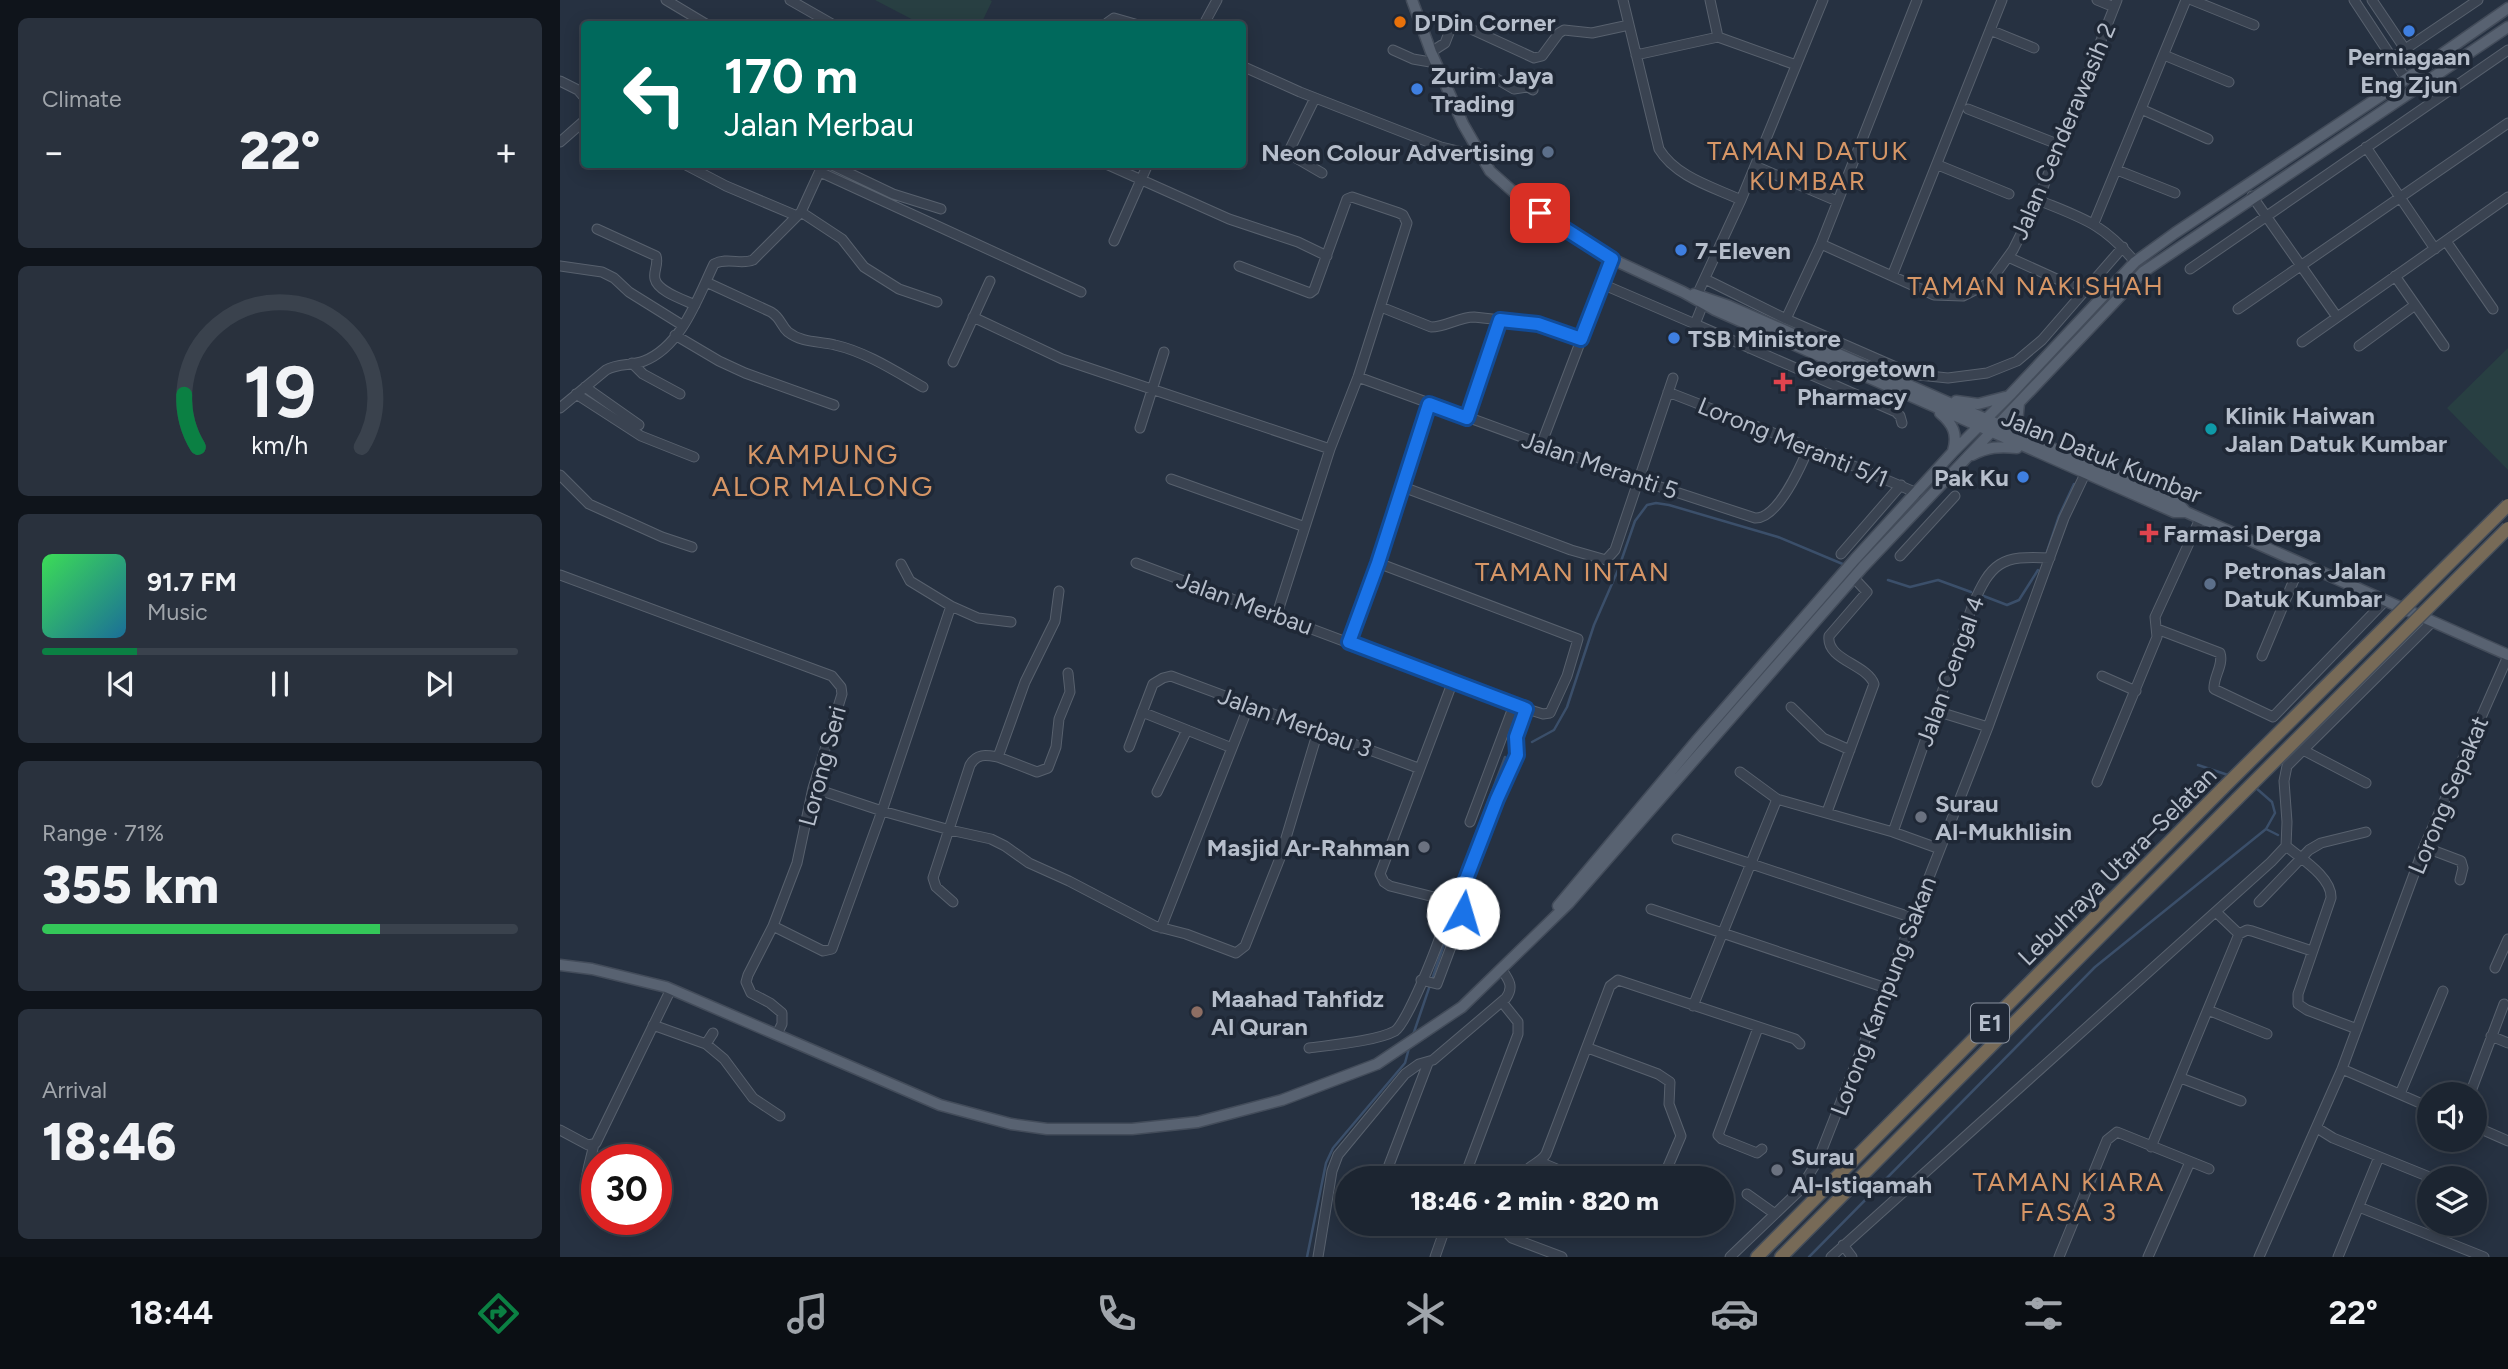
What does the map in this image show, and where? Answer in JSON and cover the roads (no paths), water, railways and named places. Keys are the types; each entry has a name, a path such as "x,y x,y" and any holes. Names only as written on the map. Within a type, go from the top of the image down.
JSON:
{"highway":[{"name":"Lebuhraya Utara–Selatan","path":"1757,1257 2508,505"},
{"name":"Lebuhraya Utara–Selatan","path":"1781,1257 2508,528"}],"main road":[{"name":"Jalan Datuk Kumbar","path":"1412,0 1433,57 1479,156 1490,171 1527,204 1612,259 1936,408 2025,436 2182,508 2200,519 2508,655"},
{"path":"560,965 592,969 671,989 940,1105 1011,1124 1047,1129 1132,1129 1198,1122 1282,1100 1377,1064 1462,1007 1544,926 1564,898 1854,578 1963,463 1994,428 2014,399 2135,262 2508,8"},
{"path":"1651,802 1804,616 1952,453 1982,423 2014,399 2143,272 2252,196 2382,113 2508,27"},
{"name":"Jalan Datuk Kumbar","path":"1700,299 1729,306 1933,395 1982,423"},
{"path":"1933,395 1978,404 2014,399"},
{"path":"2014,399 2017,422 2025,436"},
{"path":"1936,408 1954,429 1955,443 1952,453"},
{"name":"Jalan Datuk Kumbar","path":"1994,428 2030,450 2174,512 2182,508"},
{"path":"1963,463 1987,448 2001,446 2030,450"}],"street":[{"path":"666,0 701,21"},
{"path":"790,0 826,21"},
{"path":"1206,21 1217,0"},
{"path":"1623,0 1663,155 1687,176 1741,200"},
{"path":"1710,0 1718,37"},
{"path":"1695,324 1704,279 1741,200 1823,0"},
{"path":"1786,319 1821,244 1917,0"},
{"path":"1892,276 2002,0"},
{"path":"2096,0 2115,4"},
{"path":"2094,223 2186,0"},
{"path":"2192,0 2254,25"},
{"path":"2354,0 2406,79"},
{"path":"2372,0 2405,49"},
{"path":"2392,58 2466,3 2479,0"},
{"name":"Jalan Cenderawasih 2","path":"1821,244 1934,295 1963,296 1989,283 2008,257 2038,200 2115,4"},
{"path":"1393,50 1413,59 1433,57 1445,43 1452,25 1458,23 1534,58 1542,57 1564,30 1592,33 1629,25"},
{"path":"1990,30 2034,48"},
{"path":"1636,55 1718,37 1796,65"},
{"path":"2190,269 2508,50"},
{"path":"2164,55 2229,82"},
{"path":"1246,68 1441,148 1479,156"},
{"path":"1445,82 1478,73 1495,78 1514,89 1528,87 1533,90"},
{"path":"560,81 581,94"},
{"path":"1315,98 1290,149 1291,155 1322,173"},
{"path":"1968,108 2060,145"},
{"path":"2141,109 2208,139"},
{"path":"2238,309 2508,122"},
{"path":"560,142 581,124"},
{"path":"2366,147 2435,249"},
{"path":"1938,165 2009,194"},
{"path":"1755,166 1837,201"},
{"path":"692,168 726,186 799,214 842,239 864,267 899,289 937,302"},
{"path":"560,408 614,366 645,361 675,335 695,306 714,264 718,261 753,260 799,214 821,168 1082,292"},
{"path":"838,168 914,203 941,209"},
{"path":"1114,168 1229,219 1308,246 1327,256"},
{"path":"1114,241 1147,168"},
{"path":"2117,170 2175,193"},
{"path":"2252,196 2337,317"},
{"path":"2302,342 2508,197"},
{"path":"1239,266 1310,293 1314,290 1349,198 1403,215 1407,223 1277,614"},
{"path":"2038,200 2094,223 2123,247 2135,262"},
{"path":"597,229 656,256 658,263 655,277 659,286 695,306"},
{"path":"2446,241 2493,309"},
{"path":"1704,279 1786,319 1919,375 1948,378 1987,373 2017,361 2042,340 2123,247"},
{"path":"2008,257 2070,285"},
{"path":"1541,444 1612,259"},
{"path":"560,266 602,272 682,325"},
{"path":"2395,276 2444,346"},
{"path":"953,362 989,281"},
{"path":"706,282 771,312 779,317 787,331 812,342 834,344 878,362 923,387"},
{"path":"1602,284 1896,412 1902,423"},
{"path":"2359,346 2416,305"},
{"path":"1381,307 1431,327 1466,317 1538,324 1581,339"},
{"path":"973,317 1062,359 1330,449"},
{"path":"1467,418 1500,320"},
{"path":"1749,348 1758,328"},
{"path":"675,335 745,373 834,405"},
{"path":"1140,428 1164,352"},
{"path":"632,363 643,374 680,394"},
{"name":"Jalan Meranti 5","path":"1358,377 1639,480 1747,516 1761,518 1768,514 1793,483 1809,447"},
{"name":"Lorong Meranti 5/1","path":"1403,487 1602,561 1610,558 1614,553 1673,378"},
{"path":"585,387 639,425"},
{"name":"Lorong Meranti 5/1","path":"1668,392 1917,493"},
{"path":"576,394 641,436 694,457"},
{"path":"1349,642 1378,563 1429,404"},
{"name":"Lorong Kampung Sakan","path":"1730,1257 1806,1183 1818,1160 1988,727 2064,518 2085,474"},
{"path":"560,475 589,504 662,537 692,547"},
{"path":"1171,478 1305,527"},
{"path":"1841,554 1900,485"},
{"path":"1900,556 1955,496"},
{"path":"2097,782 2157,637 2155,617 2200,519"},
{"path":"1901,528 1914,541"},
{"name":"Jalan Cengal 4","path":"1893,832 1972,607 1984,581 1996,566 2009,559 2050,558"},
{"name":"Jalan Merbau","path":"1136,563 1514,705 1543,715 1550,713 1567,676 1579,644 1578,639 1378,563"},
{"path":"2262,656 2301,563"},
{"path":"901,564 909,581 951,606 978,618 1011,622"},
{"name":"Lorong Seri","path":"560,575 832,676 841,687 842,694 813,788 797,863 773,926 752,964 746,982 751,993 771,1003 782,1013 782,1024 777,1034"},
{"path":"1827,812 1871,695 1873,680 1828,643 1829,636 1867,592 1854,578"},
{"path":"998,757 1025,682 1055,621 1059,591"},
{"path":"2157,629 2220,653 2221,660 2214,688 2273,717 2386,600"},
{"path":"773,926 823,951 832,948 882,811 951,606"},
{"path":"1831,1257 2271,862 2286,846 2287,766 2433,621"},
{"name":"Lorong Sepakat","path":"2259,1257 2342,1069 2424,847 2508,655"},
{"path":"953,902 936,887 933,878 972,761 980,756 998,757 1037,772 1048,768 1056,747 1059,719 1070,692 1068,673"},
{"name":"Jalan Merbau 3","path":"1142,712 1153,684 1171,676 1418,768"},
{"path":"2102,676 2136,691"},
{"path":"1309,1048 1383,1035 1398,1029 1408,1015 1444,929 1448,906 1442,899 1390,886 1380,874 1453,681"},
{"path":"1161,929 1249,705"},
{"path":"1470,822 1514,705"},
{"path":"1791,707 1823,738 1850,750"},
{"path":"1423,981 1437,984 1460,927 1463,887 1517,755 1516,737 1526,709"},
{"path":"1936,711 1988,727"},
{"path":"1129,747 1142,712 1231,748"},
{"path":"1157,792 1187,730"},
{"path":"813,788 882,811 999,842 1029,863 1161,929 1186,934 1219,948 1239,952 1245,946 1280,858 1318,731"},
{"path":"2303,751 2366,783"},
{"path":"1740,772 1777,799 1893,832 1940,849"},
{"path":"1693,1006 1777,799"},
{"path":"2259,902 2309,850 2321,844 2366,832"},
{"path":"1677,839 1913,918"},
{"path":"2286,846 2323,879 2331,891 2331,898 2298,994 2298,1004 2357,1029"},
{"path":"2424,847 2461,861 2463,868 2460,880"},
{"path":"1651,909 1885,988"},
{"path":"2216,912 2239,934"},
{"path":"2151,1147 2239,934 2252,931 2312,951"},
{"path":"2495,968 2508,939"},
{"path":"1389,1166 1428,1063 1502,1002 1511,991 1508,978 1502,970"},
{"path":"1532,1166 1540,1162 1546,1154 1610,986 1618,980 1795,1039 1800,1044"},
{"path":"594,1144 671,989"},
{"path":"2400,1094 2443,991"},
{"path":"1468,1166 1518,1034 1518,1021 1502,1002"},
{"path":"2474,1082 2504,1004"},
{"path":"2208,1010 2267,1034"},
{"path":"653,1025 706,1044 724,1059 753,1097 780,1115"},
{"path":"1758,1028 1718,1135 1757,1153 1762,1149"},
{"path":"706,1044 713,1033"},
{"path":"2491,1036 2508,1043"},
{"path":"1588,1048 1658,1074 1670,1083 1669,1104 1681,1136 1668,1166"},
{"path":"1318,1257 1332,1171 1338,1156 1405,1074 1419,1064 1428,1063"},
{"path":"2342,1069 2417,1102"},
{"path":"2181,1078 2241,1101"},
{"path":"2317,1128 2333,1138 2417,1172"},
{"path":"560,1130 586,1144"},
{"path":"2059,1257 2107,1140 2117,1132 2209,1169"},
{"path":"2487,1132 2508,1141"},
{"path":"2338,1257 2379,1157"},
{"path":"1540,1162 1550,1166"},
{"path":"2148,1257 2190,1162"},
{"path":"1747,1194 1775,1214"},
{"path":"2359,1207 2484,1257"},
{"path":"1435,1257 1442,1236"},
{"path":"1510,1236 1562,1257"},
{"path":"1843,1245 1852,1257"}],"waterway":[{"path":"2047,552 2059,516 2074,484"},
{"path":"1532,742 1554,730 1567,707 1594,625 1618,570 1635,521 1647,505 1669,505 1778,537 1845,565"},
{"path":"1981,595 2007,605 2019,600 2038,570"},
{"path":"1888,580 1910,587 1938,580 1971,592"},
{"path":"1413,1035 1454,915 1452,897 1505,757"},
{"path":"2198,765 2231,776"},
{"path":"1809,1257 2095,967 2266,829 2275,813 2272,802 2256,788"},
{"path":"2266,829 2278,835"},
{"path":"1307,1257 1326,1163 1333,1148 1405,1063 1409,1048"}],"place":[{"name":"D'Din Corner","path":"1400,22"},
{"name":"Perniagaan Eng Zjun","path":"2409,31"},
{"name":"Zurim Jaya Trading","path":"1417,89"},
{"name":"Neon Colour Advertising","path":"1548,152"},
{"name":"7-Eleven","path":"1681,250"},
{"name":"TSB Ministore","path":"1674,338"},
{"name":"Georgetown Pharmacy","path":"1783,382"},
{"name":"Klinik Haiwan Jalan Datuk Kumbar","path":"2211,429"},
{"name":"Pak Ku","path":"2023,477"},
{"name":"Farmasi Derga","path":"2149,533"},
{"name":"Petronas Jalan Datuk Kumbar","path":"2210,584"},
{"name":"Surau Al-Mukhlisin","path":"1921,817"},
{"name":"Masjid Ar-Rahman","path":"1424,847"},
{"name":"Maahad Tahfidz Al Quran","path":"1197,1012"},
{"name":"Surau Al-Istiqamah","path":"1777,1170"}],"district":[{"name":"TAMAN DATUK KUMBAR","path":"1808,166"},
{"name":"TAMAN NAKISHAH","path":"2036,286"},
{"name":"KAMPUNG ALOR MALONG","path":"823,470"},
{"name":"TAMAN INTAN","path":"1573,572"},
{"name":"TAMAN KIARA FASA 3","path":"2069,1197"}]}
